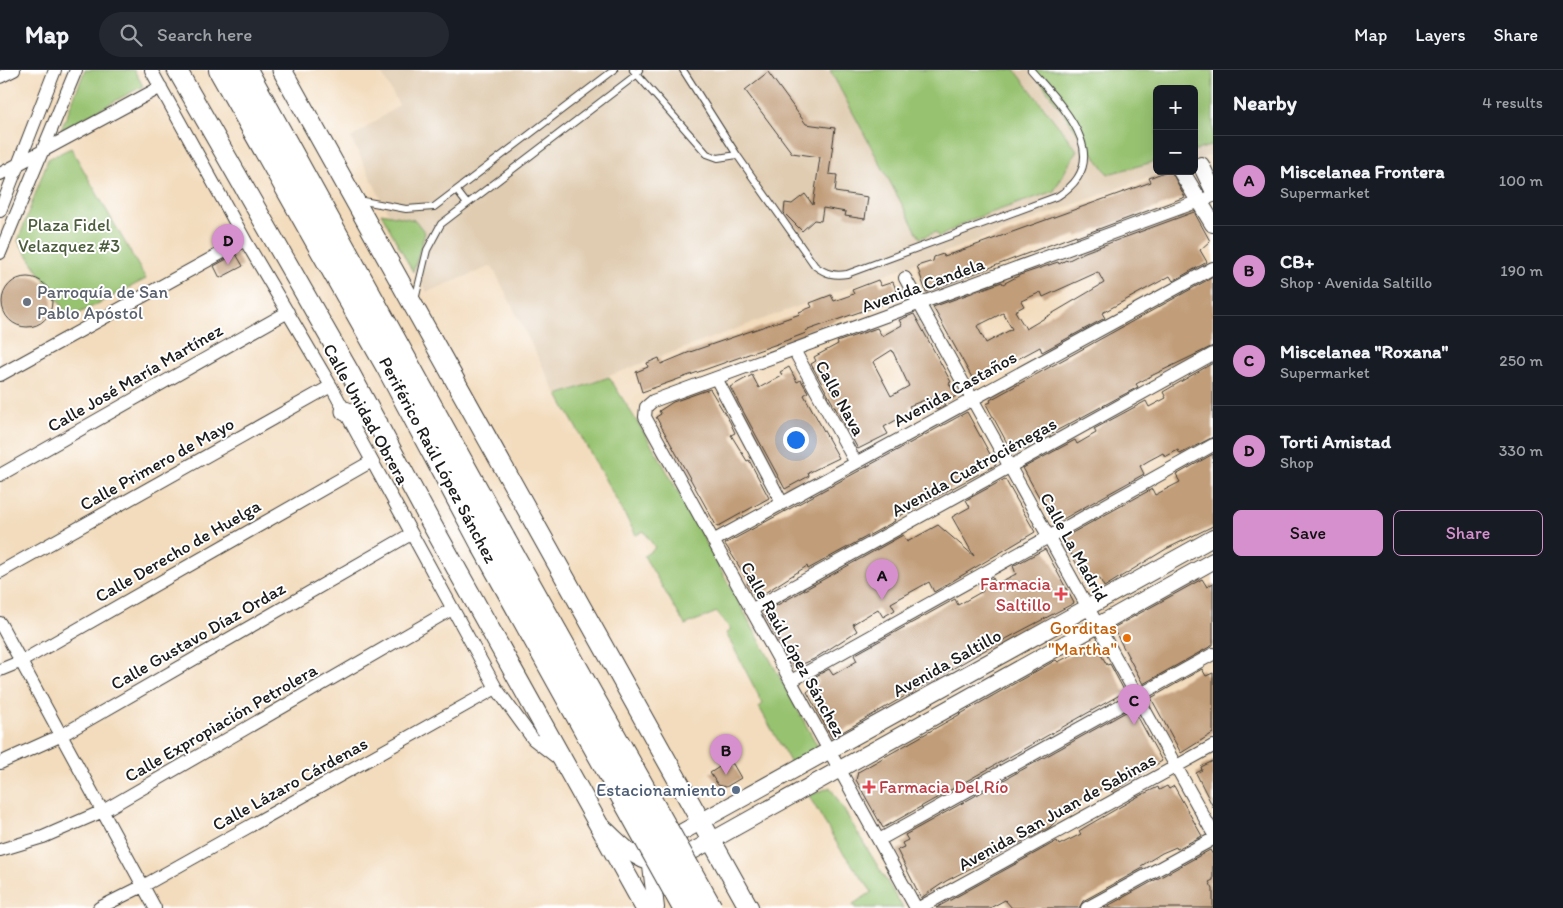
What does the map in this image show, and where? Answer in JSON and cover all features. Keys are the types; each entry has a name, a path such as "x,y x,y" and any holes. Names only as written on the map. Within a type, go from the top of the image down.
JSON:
{"highway":[{"name":"Periférico Raúl López Sánchez","path":"221,70 388,366 710,908"},
{"name":"Periférico Raúl López Sánchez","path":"245,70 685,908"}],"main road":[{"name":"Periférico Raúl López Sánchez","path":"177,70 378,423 431,523 645,908"},
{"path":"282,70 749,908"},
{"path":"345,411 378,423"}],"street":[{"path":"0,78 14,70"},
{"path":"0,212 56,70"},
{"path":"0,253 76,70"},
{"name":"Calle Unidad Obrera","path":"151,70 245,240 345,411 496,688 533,739 564,762"},
{"path":"0,174 161,87"},
{"path":"1201,165 1213,190"},
{"path":"1185,175 1206,198 1213,224"},
{"name":"Avenida Candela","path":"646,407 653,401 920,305 1206,198"},
{"path":"0,374 245,240"},
{"name":"Avenida Castaños","path":"713,541 1213,268"},
{"name":"Calle La Madrid","path":"905,278 1213,833"},
{"name":"Calle José María Martínez","path":"0,475 288,312"},
{"name":"Calle Nava","path":"794,350 856,463"},
{"name":"Avenida Cuatrociénegas","path":"752,610 1213,354"},
{"path":"716,378 782,503"},
{"name":"Calle Primero de Mayo","path":"0,572 331,386"},
{"name":"Calle Raúl López Sánchez","path":"646,407 645,417 918,908"},
{"path":"791,681 1213,445"},
{"name":"Calle Derecho de Huelga","path":"0,670 22,661 372,461"},
{"name":"Calle Gustavo Díaz Ordaz","path":"0,763 62,735 411,534"},
{"name":"Avenida Saltillo","path":"700,821 830,751 1213,538"},
{"path":"651,864 666,866 711,839 1213,562"},
{"name":"Calle Expropiación Petrolera","path":"0,850 43,837 103,811 452,609"},
{"path":"0,623 155,908"},
{"path":"879,840 1213,654"},
{"name":"Calle Lázaro Cárdenas","path":"100,908 144,886 496,688"},
{"name":"Avenida San Juan de Sabinas","path":"918,908 1213,746"},
{"name":"Periférico Raúl López Sánchez","path":"596,820 637,858 651,864"},
{"path":"656,908 650,858 655,847 700,821"},
{"path":"1087,908 1213,839"}],"lane":[{"path":"354,199 393,207 427,209 440,204 614,70"},
{"path":"683,70 737,156 815,266 829,274 847,274 1058,196 1079,180 1084,167 1084,145 1064,109 1032,70"},
{"path":"413,306 431,239 441,224 636,72 706,154 718,158 737,156"},
{"path":"457,191 467,204"}],"shaded area":[{"path":"380,70 1213,70 1213,154 1198,160 1198,85 1153,85 1154,175 557,395 492,266 427,292 351,138 399,105"}],"green space":[{"path":"85,70 134,70 143,86 61,130"},
{"path":"830,70 1015,70 1077,150 1054,191 970,220 939,237 936,232 920,238"},
{"path":"1032,70 1213,70 1213,145 1198,150 1198,85 1153,85 1153,162 1108,174"},
{"name":"Plaza Fidel Velazquez #3","path":"71,148 146,279 70,318 18,241 48,159"},
{"path":"381,213 415,220 425,233 413,272"},
{"path":"609,377 658,455 818,747 818,753 793,767 759,707 763,704 726,633 731,630 717,612 685,625 644,556 655,548 644,531 636,535 558,395"},
{"path":"830,787 903,908 855,908 853,904 872,892 839,847 809,796"}],"building":[{"path":"768,72 806,124 835,128 829,174 837,175 835,192 868,197 865,219 845,216 846,212 823,208 821,221 814,220 802,231 784,213 785,203 792,204 805,194 813,205 820,157 792,153 745,90"},
{"path":"1157,175 1173,175 1185,197 1077,237 1076,235 926,292 917,266 933,261 934,257 957,252 1151,182 1149,178"},
{"path":"1194,212 1210,241 1200,250 1207,262 1173,281 1170,276 1102,313 1105,318 1042,352 1040,347 1014,361 1013,359 975,383 933,307 1002,282 1003,284 1020,275 1058,262 1059,264 1085,252","holes":["1098,272 1104,283 1026,329 1015,311 1024,306 1021,301 1041,292 1043,297","1003,313 1012,329 986,343 977,326"]},
{"path":"236,254 243,266 220,278 214,266"},
{"name":"Parroquía de San Pablo Apóstol","path":"27,277 41,281 48,288 52,302 48,316 41,323 27,327 13,323 6,316 2,302 6,288 13,281"},
{"path":"1213,277 1213,346 1136,384 1138,387 1013,454 986,404 991,402 990,400"},
{"path":"878,280 881,286 893,282 897,292 891,294 894,300 642,392 636,372 648,367 647,363 659,358 661,364 800,314 799,312 812,307 810,303 831,295 834,301 854,294 852,290"},
{"path":"914,314 951,382 949,383 956,396 943,403 945,405 937,410 930,398 909,406 912,411 884,427 888,434 858,449 811,364 816,361 814,357 838,344 837,342 877,328 882,336 902,325 899,320","holes":["892,350 909,386 891,396 873,362"]},
{"path":"1213,363 1213,437 1180,454 1178,450 1165,457 1163,453 1148,461 1140,466 1144,474 1054,524 1023,468 1075,440 1077,444 1096,433 1094,429 1146,401 1149,407 1166,398 1163,392"},
{"path":"789,367 797,382 801,380 808,392 804,395 839,458 808,473 809,476 785,489 730,387 752,375 759,388 782,375 780,372"},
{"path":"710,389 730,422 735,433 731,435 747,461 749,460 769,498 717,527 656,417 661,414 659,411 673,402"},
{"path":"967,412 996,465 894,519 895,521 808,569 807,566 763,594 761,590 754,595 747,583 749,582 725,544"},
{"path":"1213,454 1213,526 1166,549 1104,587 1099,577 1087,584 1063,538 1152,489 1155,495 1180,482 1176,475"},
{"path":"1005,479 1035,532 934,592 929,582 891,603 895,610 883,617 878,609 853,624 857,631 814,659 794,668 764,614 903,535 907,542 938,525 974,556 952,517 970,507 966,500"},
{"path":"1045,549 1074,603 985,650 832,738 807,692 819,682 816,676 829,669 833,675 857,661 854,655 955,599 958,605 983,591 980,584 993,578 996,584 1016,574 1013,566"},
{"path":"1202,579 1207,587 1213,583 1213,645 1143,684 1113,628"},
{"path":"1096,646 1107,665 1110,664 1125,692 883,828 856,780 858,772 1056,660 1058,662 1083,649 1086,653"},
{"path":"1202,669 1206,676 1213,673 1213,733 1181,753 1151,698"},
{"path":"1133,708 1162,761 1112,792 1108,785 1078,801 1081,807 1073,812 1071,809 1054,819 1056,821 1050,827 946,881 921,898 897,850 904,847 902,843 908,840 905,835"},
{"path":"1213,761 1213,807 1196,773 1202,770 1201,767"},
{"path":"727,762 733,764 741,778 726,787 718,785 710,773"},
{"path":"1167,786 1169,789 1174,786 1202,836 1177,849 1176,847 1162,853 1141,866 1143,868 1083,901 1079,908 1012,908 1005,900 990,908 936,908 1057,841 1059,845 1081,834 1079,831 1139,796 1158,787 1159,790"},
{"path":"1210,850 1213,855 1213,880 1209,882 1213,889 1213,908 1104,908"}],"place":[{"name":"Torti Amistad","path":"228,265"},
{"name":"Parroquía de San Pablo Apóstol","path":"27,302"},
{"name":"Farmacia Saltillo","path":"1061,594"},
{"name":"Miscelanea Frontera","path":"882,600"},
{"name":"Gorditas \"Martha\"","path":"1127,638"},
{"name":"Miscelanea \"Roxana\"","path":"1134,725"},
{"name":"CB+","path":"726,775"},
{"name":"Farmacia Del Río","path":"869,787"},
{"name":"Estacionamiento","path":"736,790"}]}
